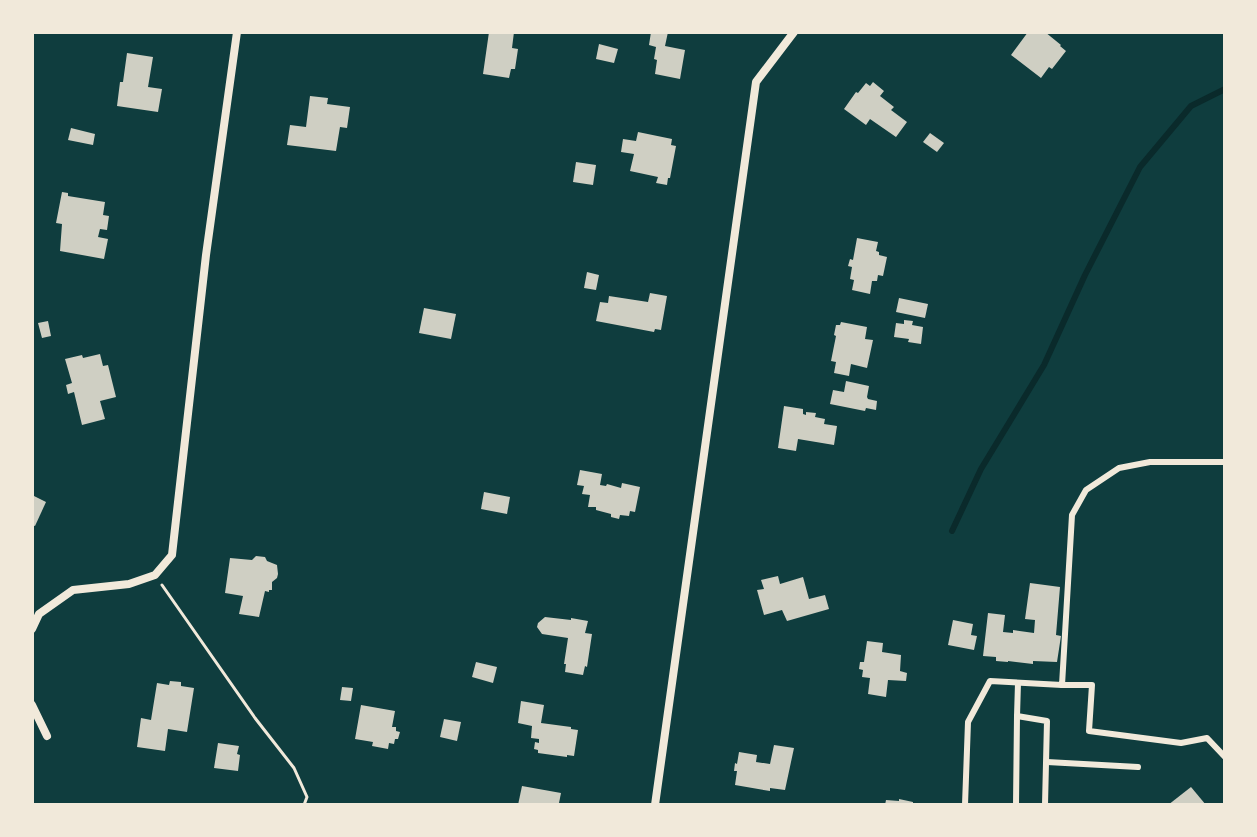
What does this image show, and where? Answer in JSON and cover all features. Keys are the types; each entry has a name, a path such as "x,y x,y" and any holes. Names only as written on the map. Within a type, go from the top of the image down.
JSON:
{"street":[{"path":"32,629 39,614 73,590 129,584 155,575 172,555 206,255 237,32"},
{"path":"655,805 756,82 794,32"},
{"path":"32,705 47,736"}],"lane":[{"path":"1062,685 1072,515 1086,490 1119,468 1150,462 1225,462"},
{"path":"965,805 968,722 990,681 1092,685 1089,731 1181,743 1207,738 1225,757"},
{"path":"1016,805 1018,683"},
{"path":"1017,716 1047,721 1045,805"},
{"path":"1047,762 1138,767"}],"path":[{"path":"155,575 255,718 294,768 307,797 304,805"}],"building":[{"path":"489,32 514,32 512,48 518,49 515,69 511,69 509,78 483,74"},
{"path":"651,32 668,32 665,46 685,50 680,79 655,74 656,47 649,45"},
{"path":"1028,32 1045,32 1066,51 1041,78 1011,55"},
{"path":"599,44 618,49 614,63 596,59"},
{"path":"127,53 153,57 148,87 162,89 158,112 117,106"},
{"path":"873,82 884,91 880,96 894,107 891,110 907,122 896,137 870,119 866,125 844,109 856,92 866,83 870,86"},
{"path":"310,96 328,98 327,104 350,107 347,128 340,127 336,151 287,145 290,125 306,127"},
{"path":"71,128 95,134 93,145 68,140"},
{"path":"638,132 672,139 671,145 676,146 667,185 656,183 658,177 630,171 634,154 621,152 623,139 636,141"},
{"path":"930,133 944,143 937,152 923,142"},
{"path":"576,162 596,165 593,185 573,182"},
{"path":"62,192 68,193 68,196 105,202 103,215 109,216 107,230 100,229 98,237 108,239 104,259 60,251 62,224 56,223"},
{"path":"857,238 878,242 876,251 887,257 883,276 878,275 877,281 872,281 870,294 852,290 852,267 848,266 850,259 853,260"},
{"path":"587,272 599,275 596,290 584,288"},
{"path":"650,293 667,296 661,330 655,329 654,332 596,321 600,302 608,303 609,296 648,302"},
{"path":"899,298 928,304 925,318 896,312"},
{"path":"424,308 456,314 451,339 419,333"},
{"path":"904,320 923,327 921,344 894,337 896,323 904,324"},
{"path":"48,321 51,336 42,338 38,323"},
{"path":"841,322 867,327 865,339 873,340 867,368 851,364 849,376 834,373 836,362 831,361 836,325"},
{"path":"100,354 103,366 108,365 116,397 100,401 105,419 82,425 74,392 68,394 66,385 72,383 65,359"},
{"path":"846,381 869,386 867,397 877,401 876,410 866,408 865,411 830,404 833,390 844,392"},
{"path":"784,406 803,409 806,415 806,412 816,413 815,417 825,419 824,424 837,426 834,445 798,439 796,451 778,448"},
{"path":"580,470 602,474 600,485 621,488 622,483 640,487 635,512 630,511 629,516 620,515 619,519 596,510 596,507 588,507 590,495 582,494 584,486 577,485"},
{"path":"484,492 510,497 507,514 481,509"},
{"path":"32,495 46,502 35,526 32,525"},
{"path":"256,556 265,557 277,565 278,574 272,582 272,590 265,591 259,617 239,614 243,596 225,593 230,558 252,560"},
{"path":"778,576 780,584 803,577 809,599 825,595 829,609 787,621 782,610 764,615 757,590 764,589 761,580"},
{"path":"1030,583 1060,587 1056,635 1061,636 1057,662 1008,662 983,656 988,613 1005,615 1003,632 1034,633 1035,620 1025,619"},
{"path":"545,617 588,621 585,633 592,634 583,675 565,672 568,638 542,634 537,627"},
{"path":"953,620 973,624 971,635 977,636 974,650 948,645"},
{"path":"867,641 883,643 882,652 901,655 900,671 907,673 906,681 888,680 886,697 868,694 870,678 862,677 863,670 859,669 860,662 864,662"},
{"path":"476,662 497,667 493,683 472,677"},
{"path":"170,681 194,688 187,732 168,729 165,751 137,747 141,718 151,720 157,683 169,685"},
{"path":"342,687 353,688 351,701 340,700"},
{"path":"521,701 544,705 541,723 578,730 574,756 538,753 534,749 539,739 531,738 532,726 518,723"},
{"path":"361,705 395,711 392,727 400,732 394,744 389,743 388,749 355,739"},
{"path":"444,719 461,722 457,741 440,737"},
{"path":"218,743 239,746 238,771 214,768"},
{"path":"774,745 794,748 785,790 770,788 770,791 735,785 737,771 734,771 739,752 757,755 756,762 770,764"},
{"path":"522,786 561,793 559,803 518,805"},
{"path":"1191,787 1206,805 1168,805"},
{"path":"886,800 913,802 913,805 885,805"}],"waterway":[{"path":"952,531 981,469 1044,365 1140,167 1191,106 1225,89"}]}
